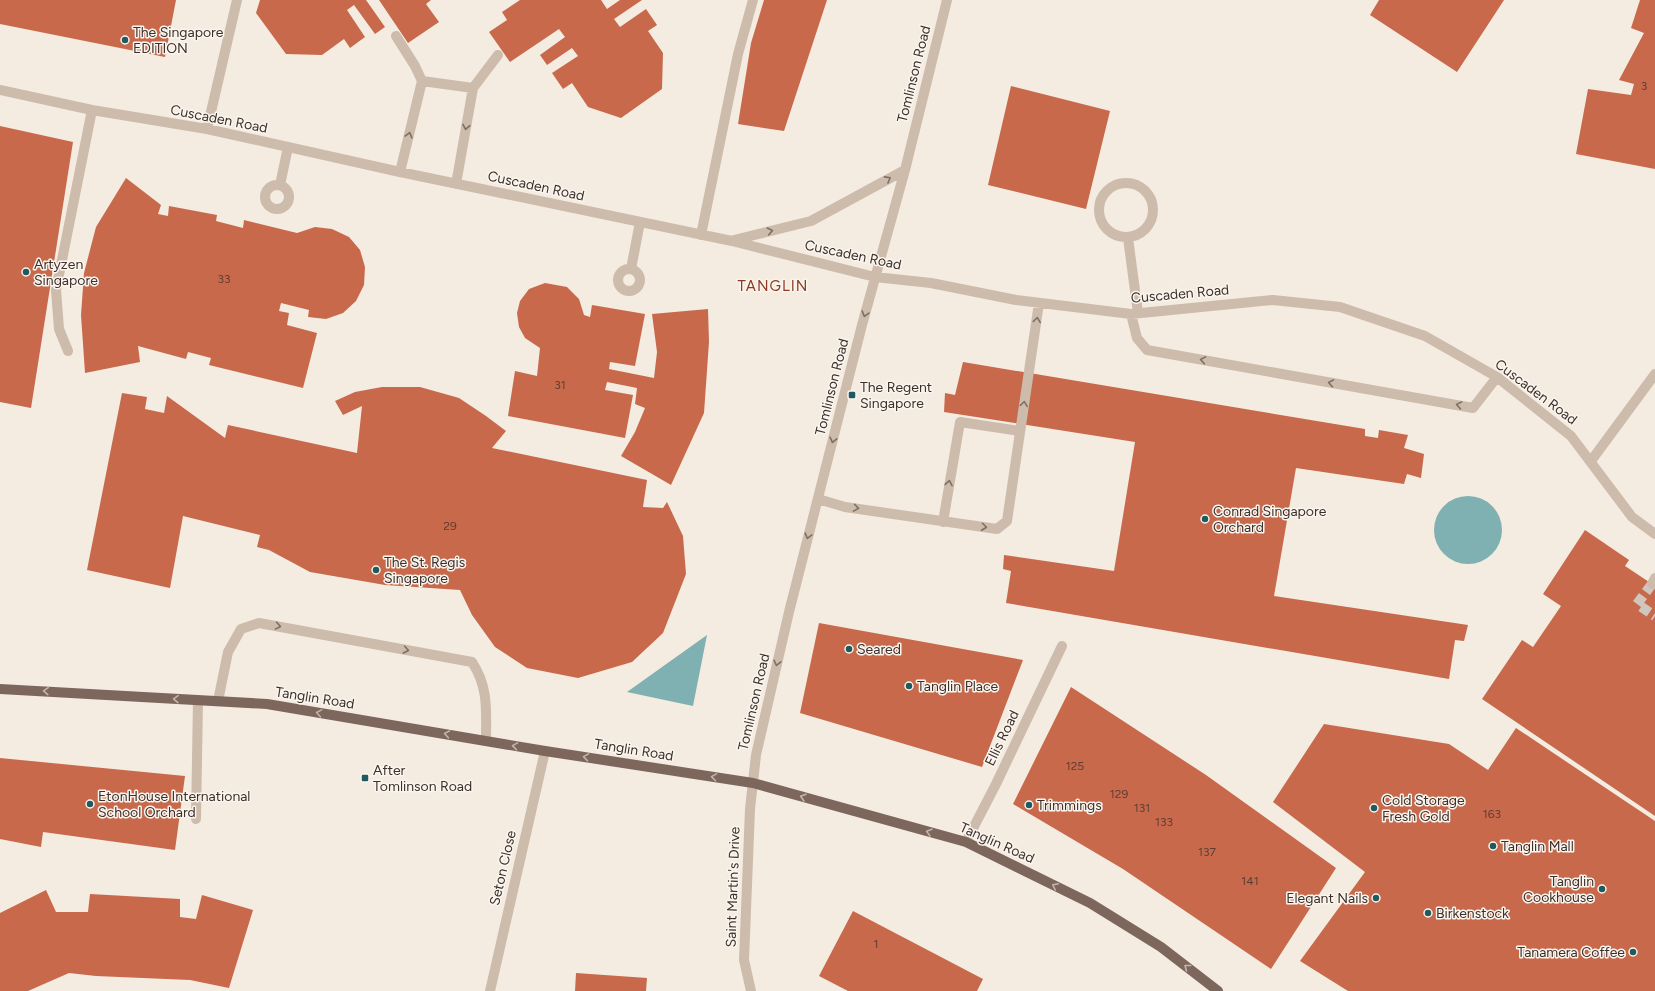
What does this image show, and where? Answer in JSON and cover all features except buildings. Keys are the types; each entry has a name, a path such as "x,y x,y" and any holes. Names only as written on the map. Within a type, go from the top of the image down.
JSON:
{"main road":[{"name":"Tanglin Road","path":"0,689 267,704 544,751 753,783 966,842 1090,903 1160,947 1218,991"}],"street":[{"path":"207,130 237,0"},
{"path":"701,235 738,54 753,0"},
{"name":"Tomlinson Road","path":"753,783 756,755 788,612 947,0"},
{"path":"396,36 415,66 422,81 400,172"},
{"path":"456,184 473,88 498,55"},
{"path":"422,81 473,88"},
{"name":"Cuscaden Road","path":"0,90 92,110 207,130 456,184 701,235 732,240 875,276 931,283 1016,300 1134,314 1273,300 1340,307 1425,336 1497,377 1571,436 1632,517 1655,534"},
{"path":"68,351 60,329 56,290 92,110"},
{"path":"280,185 288,147"},
{"path":"732,240 811,221 904,170"},
{"path":"1124,183 1133,184 1142,188 1152,202 1154,210 1153,218 1149,226 1136,236 1128,238 1119,237 1103,226 1099,208 1101,198 1107,191 1115,185 1124,183"},
{"path":"631,269 640,222"},
{"path":"1128,238 1137,338 1147,350 1473,408 1497,377"},
{"path":"818,499 845,506 942,522 997,529 1007,521 1039,303"},
{"path":"1591,461 1655,374"},
{"path":"942,522 960,422 1020,431"},
{"path":"218,701 228,652 241,630 259,623 472,662 480,674 486,696 486,741"},
{"name":"Ellis Road","path":"966,842 996,784 1062,646"},
{"path":"196,819 198,700"},
{"name":"Seton Close","path":"490,991 544,751"},
{"name":"Saint Martin's Drive","path":"751,991 744,960 750,809 753,783"}],"water":[{"path":"1461,496 1475,496 1487,502 1496,511 1502,523 1500,543 1492,554 1481,562 1475,564 1461,564 1455,562 1444,554 1436,543 1434,537 1434,523 1436,517 1444,506 1455,498"},
{"path":"707,635 693,706 627,692"}],"tunnel":[{"path":"1652,584 1637,604 1655,616"}],"place":[{"name":"The Singapore EDITION","path":"125,40"},
{"name":"Artyzen Singapore","path":"26,272"},
{"name":"The Regent Singapore","path":"852,395"},
{"name":"Conrad Singapore Orchard","path":"1205,519"},
{"name":"The St. Regis Singapore","path":"376,570"},
{"name":"Seared","path":"849,649"},
{"name":"Tanglin Place","path":"909,686"},
{"name":"After Tomlinson Road","path":"365,778"},
{"name":"EtonHouse International School Orchard","path":"90,804"},
{"name":"Trimmings","path":"1029,805"},
{"name":"Cold Storage Fresh Gold","path":"1374,808"},
{"name":"Tanglin Mall","path":"1493,846"},
{"name":"Tanglin Cookhouse","path":"1602,889"},
{"name":"Elegant Nails","path":"1376,898"},
{"name":"Birkenstock","path":"1428,913"},
{"name":"Tanamera Coffee","path":"1633,952"}],"district":[{"name":"TANGLIN","path":"773,286"}]}
